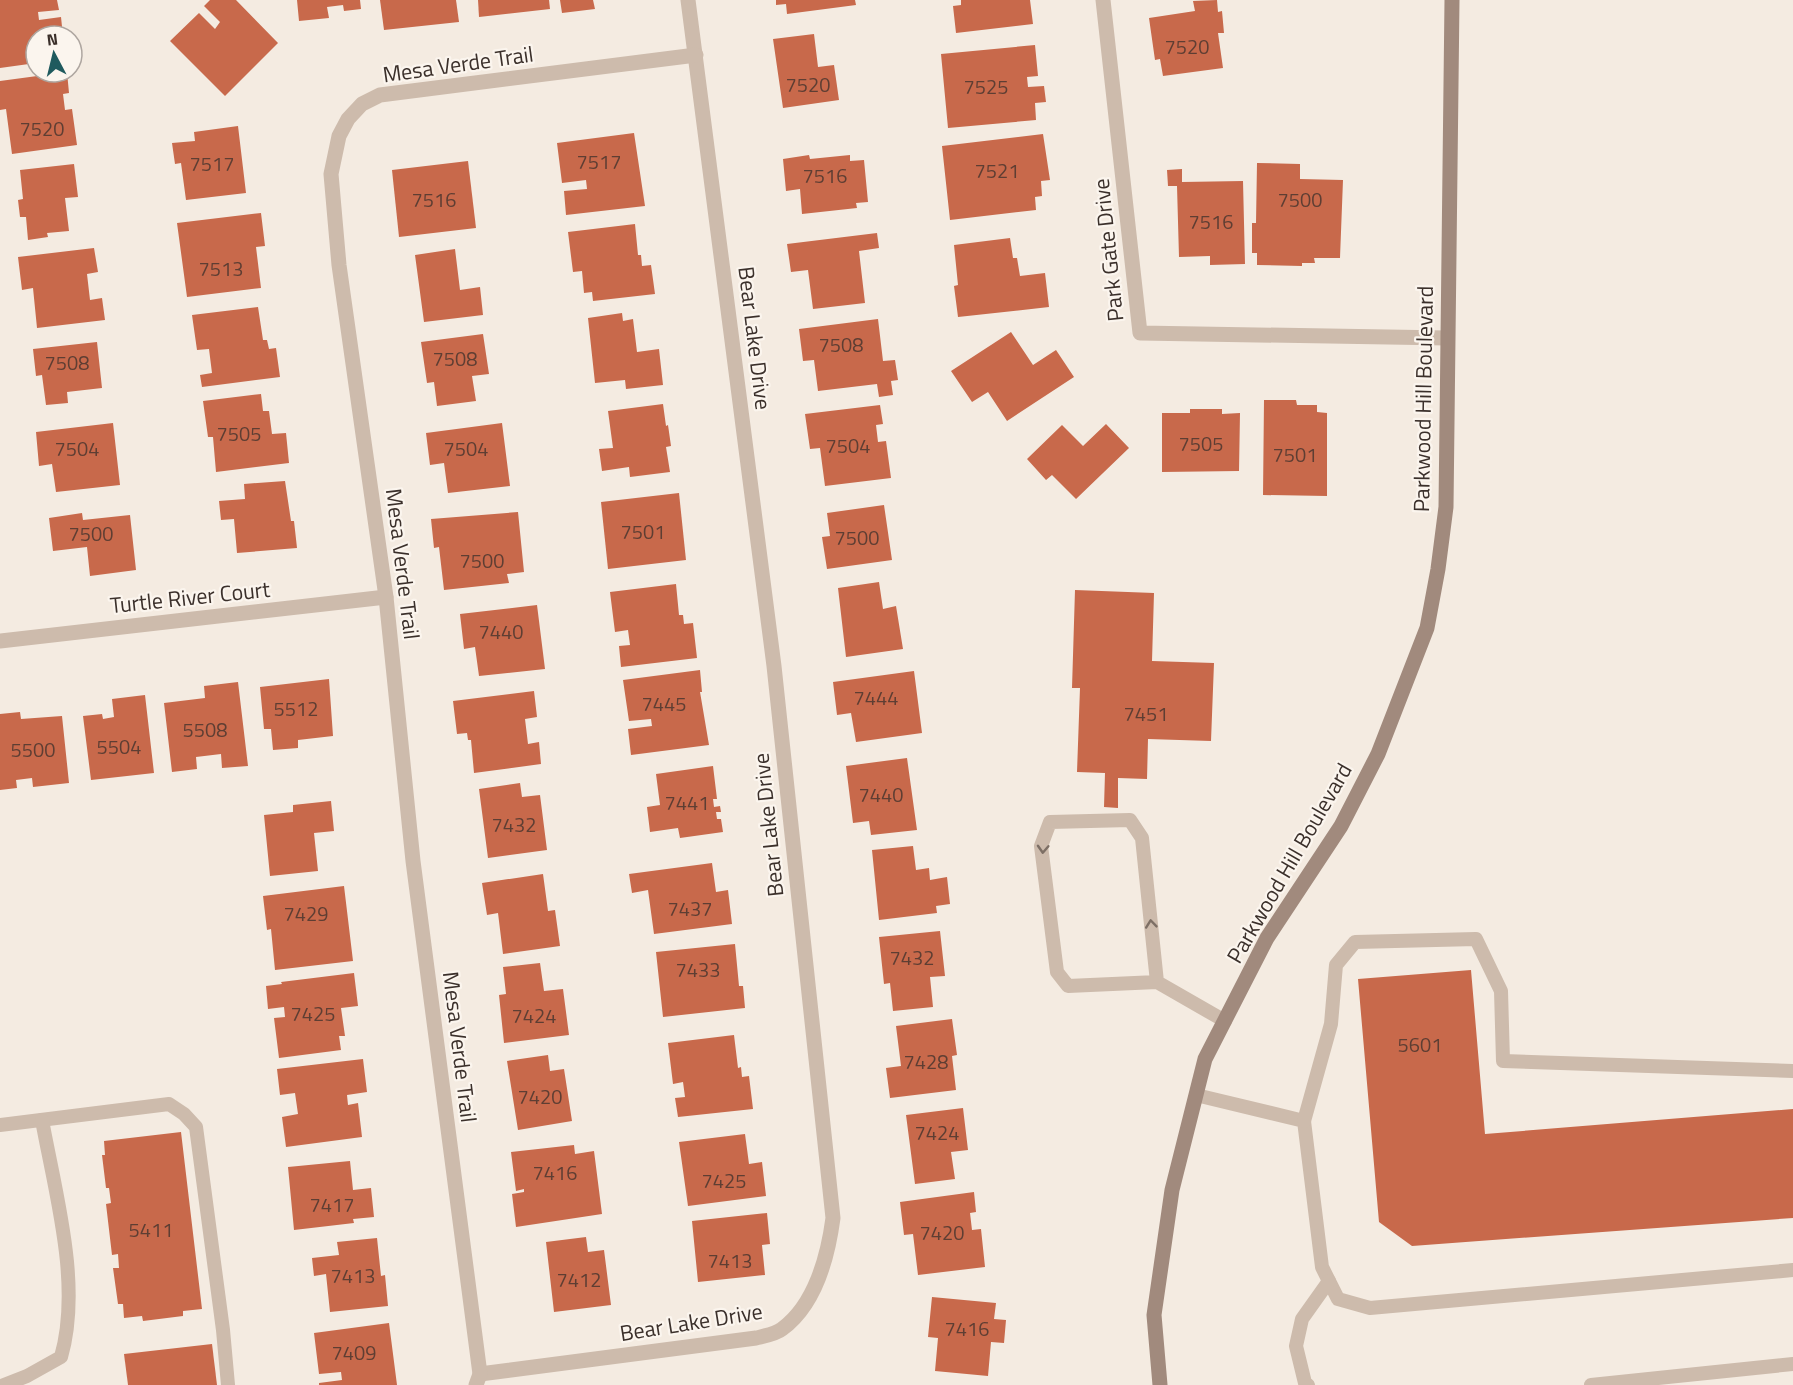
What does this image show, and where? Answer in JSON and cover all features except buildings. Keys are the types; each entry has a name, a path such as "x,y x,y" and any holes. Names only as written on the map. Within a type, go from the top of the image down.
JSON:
{"street":[{"name":"Bear Lake Drive","path":"481,1381 756,1338 781,1330 800,1311 819,1278 829,1245 833,1218 775,678 688,0"},
{"name":"Park Gate Drive","path":"1103,0 1140,333 1447,338"},
{"name":"Parkwood Hill Boulevard","path":"1159,1378 1154,1315 1172,1190 1205,1059 1267,938 1341,826 1378,754 1426,628 1438,569 1446,507 1452,0"},
{"name":"Mesa Verde Trail","path":"481,1381 414,861 386,597 339,265 331,174 339,136 348,118 362,104 380,95 696,55"},
{"name":"Turtle River Court","path":"0,641 386,597"},
{"path":"1159,1378 1167,1385"}],"lane":[{"path":"1157,982 1142,838 1130,820 1050,822 1041,846 1057,972 1068,986 1157,982 1225,1021"},
{"path":"1793,1071 1503,1061 1501,991 1476,939 1355,942 1336,964 1331,1024 1304,1121 1322,1267 1338,1299 1370,1308 1793,1270"},
{"path":"1196,1095 1304,1121"},
{"path":"0,1125 169,1104 184,1114 196,1127 223,1330 228,1385"},
{"path":"4,1385 27,1376 61,1356 67,1338 70,1294 61,1225 42,1120"},
{"path":"1308,1385 1305,1383 1296,1346 1302,1319 1329,1281"},
{"path":"1591,1385 1793,1364"}]}
